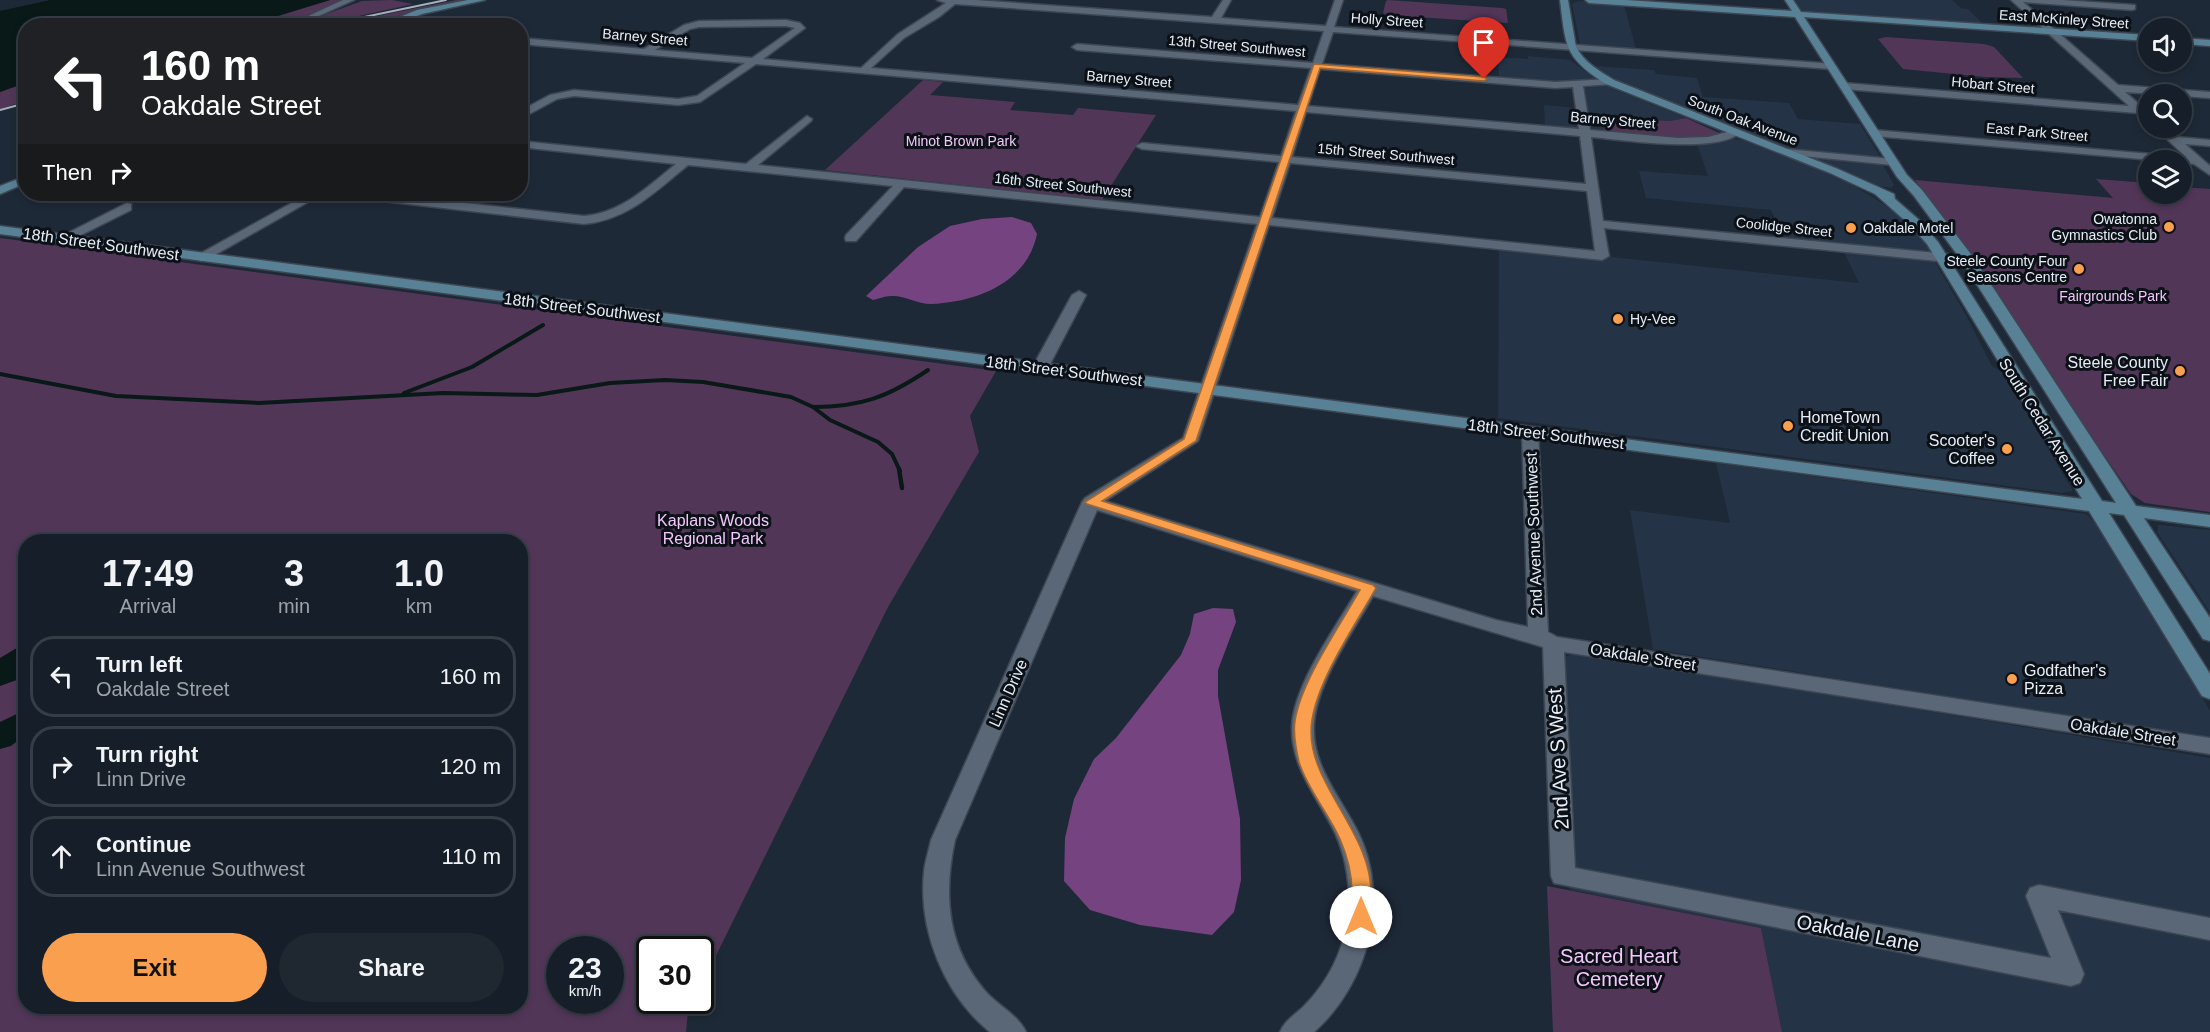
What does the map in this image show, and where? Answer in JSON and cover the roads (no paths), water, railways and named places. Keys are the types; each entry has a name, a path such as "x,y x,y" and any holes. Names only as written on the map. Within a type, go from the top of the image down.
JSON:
{"street":[{"path":"308,18 350,0"},
{"path":"403,18 420,12 481,0"},
{"name":"Holly Street","path":"941,0 1001,2 1105,12 1831,66"},
{"path":"1105,12 1115,0"},
{"path":"1215,20 1227,0"},
{"path":"1091,502 1190,441 1339,0"},
{"path":"1564,0 1571,47"},
{"name":"East McKinley Street","path":"1589,0 2138,37"},
{"name":"South Cedar Avenue","path":"1789,0 1903,177 1918,193 1950,239 1968,260 2210,633"},
{"path":"2015,0 2138,109"},
{"path":"2023,0 2132,7"},
{"path":"863,71 901,36 936,15 953,1"},
{"path":"528,112 554,97 574,93 674,102 693,101 706,97 800,30 800,26 786,23 699,24 687,27 645,52"},
{"path":"2192,41 2210,42"},
{"name":"Barney Street","path":"528,42 1584,133 1698,141 1735,133"},
{"name":"13th Street Southwest","path":"1077,46 1555,85 1610,82"},
{"name":"South Oak Avenue","path":"1571,47 1580,61 1610,82 1786,152 1879,192 1916,211 1950,239"},
{"path":"1578,85 1597,224"},
{"name":"Hobart Street","path":"1844,86 2138,113"},
{"path":"2115,88 2210,95"},
{"path":"749,167 807,119"},
{"name":"East Park Street","path":"1874,133 2198,161"},
{"path":"2172,138 2210,172"},
{"path":"2174,140 2210,143"},
{"name":"16th Street Southwest","path":"528,145 1602,256 1597,224"},
{"name":"15th Street Southwest","path":"1142,146 1592,188"},
{"path":"1786,152 1893,162"},
{"path":"417,201 599,220 617,214 686,161"},
{"path":"1879,192 1901,188 1903,177"},
{"path":"0,190 18,182"},
{"path":"851,238 902,183"},
{"name":"South Cedar Avenue","path":"1879,192 1914,222 1942,258 2210,691"},
{"path":"201,257 303,201"},
{"path":"62,239 127,207"},
{"name":"Coolidge Street","path":"1597,224 1968,260"},
{"name":"18th Street Southwest","path":"0,230 2210,521"},
{"path":"1040,368 1079,296"},
{"name":"2nd Avenue Southwest","path":"1530,431 1546,640"},
{"name":"Oakdale Street","path":"1091,502 1494,627 1546,640 2210,746"},
{"name":"Linn Drive","path":"1012,1032 981,1006 963,983 947,952 939,927 935,901 936,870 943,840 1091,502"},
{"path":"1293,1032 1325,1003 1344,974 1356,943 1361,917 1362,892 1358,867 1348,837 1318,785 1308,762 1303,738 1304,721 1313,688 1368,588"},
{"name":"2nd Ave S West","path":"1546,640 1563,876"},
{"name":"Oakdale Lane","path":"1563,876 2071,974 2039,896 2210,929"}],"waterway":[{"path":"404,393 472,367 543,325"},
{"path":"813,407 846,405 874,399 928,370"},
{"path":"0,374 116,396 259,403 443,393 537,395 610,383 665,380 703,382 791,397 813,407"},
{"path":"813,407 830,420 878,442 892,454 900,471"},
{"path":"899,469 902,488"}],"railway":[{"path":"359,18 446,0"},
{"path":"0,110 18,105"}],"place":[{"name":"Owatonna Gymnastics Club","path":"2169,227"},
{"name":"Oakdale Motel","path":"1851,228"},
{"name":"Steele County Four Seasons Centre","path":"2079,269"},
{"name":"Hy-Vee","path":"1618,319"},
{"name":"Steele County Free Fair","path":"2180,371"},
{"name":"HomeTown Credit Union","path":"1788,426"},
{"name":"Scooter's Coffee","path":"2007,449"},
{"name":"Godfather's Pizza","path":"2012,679"}],"park label":[{"name":"Minot Brown Park","path":"961,141"},
{"name":"Fairgrounds Park","path":"2113,296"},
{"name":"Kaplans Woods Regional Park","path":"713,529"},
{"name":"Sacred Heart Cemetery","path":"1619,968"}]}
